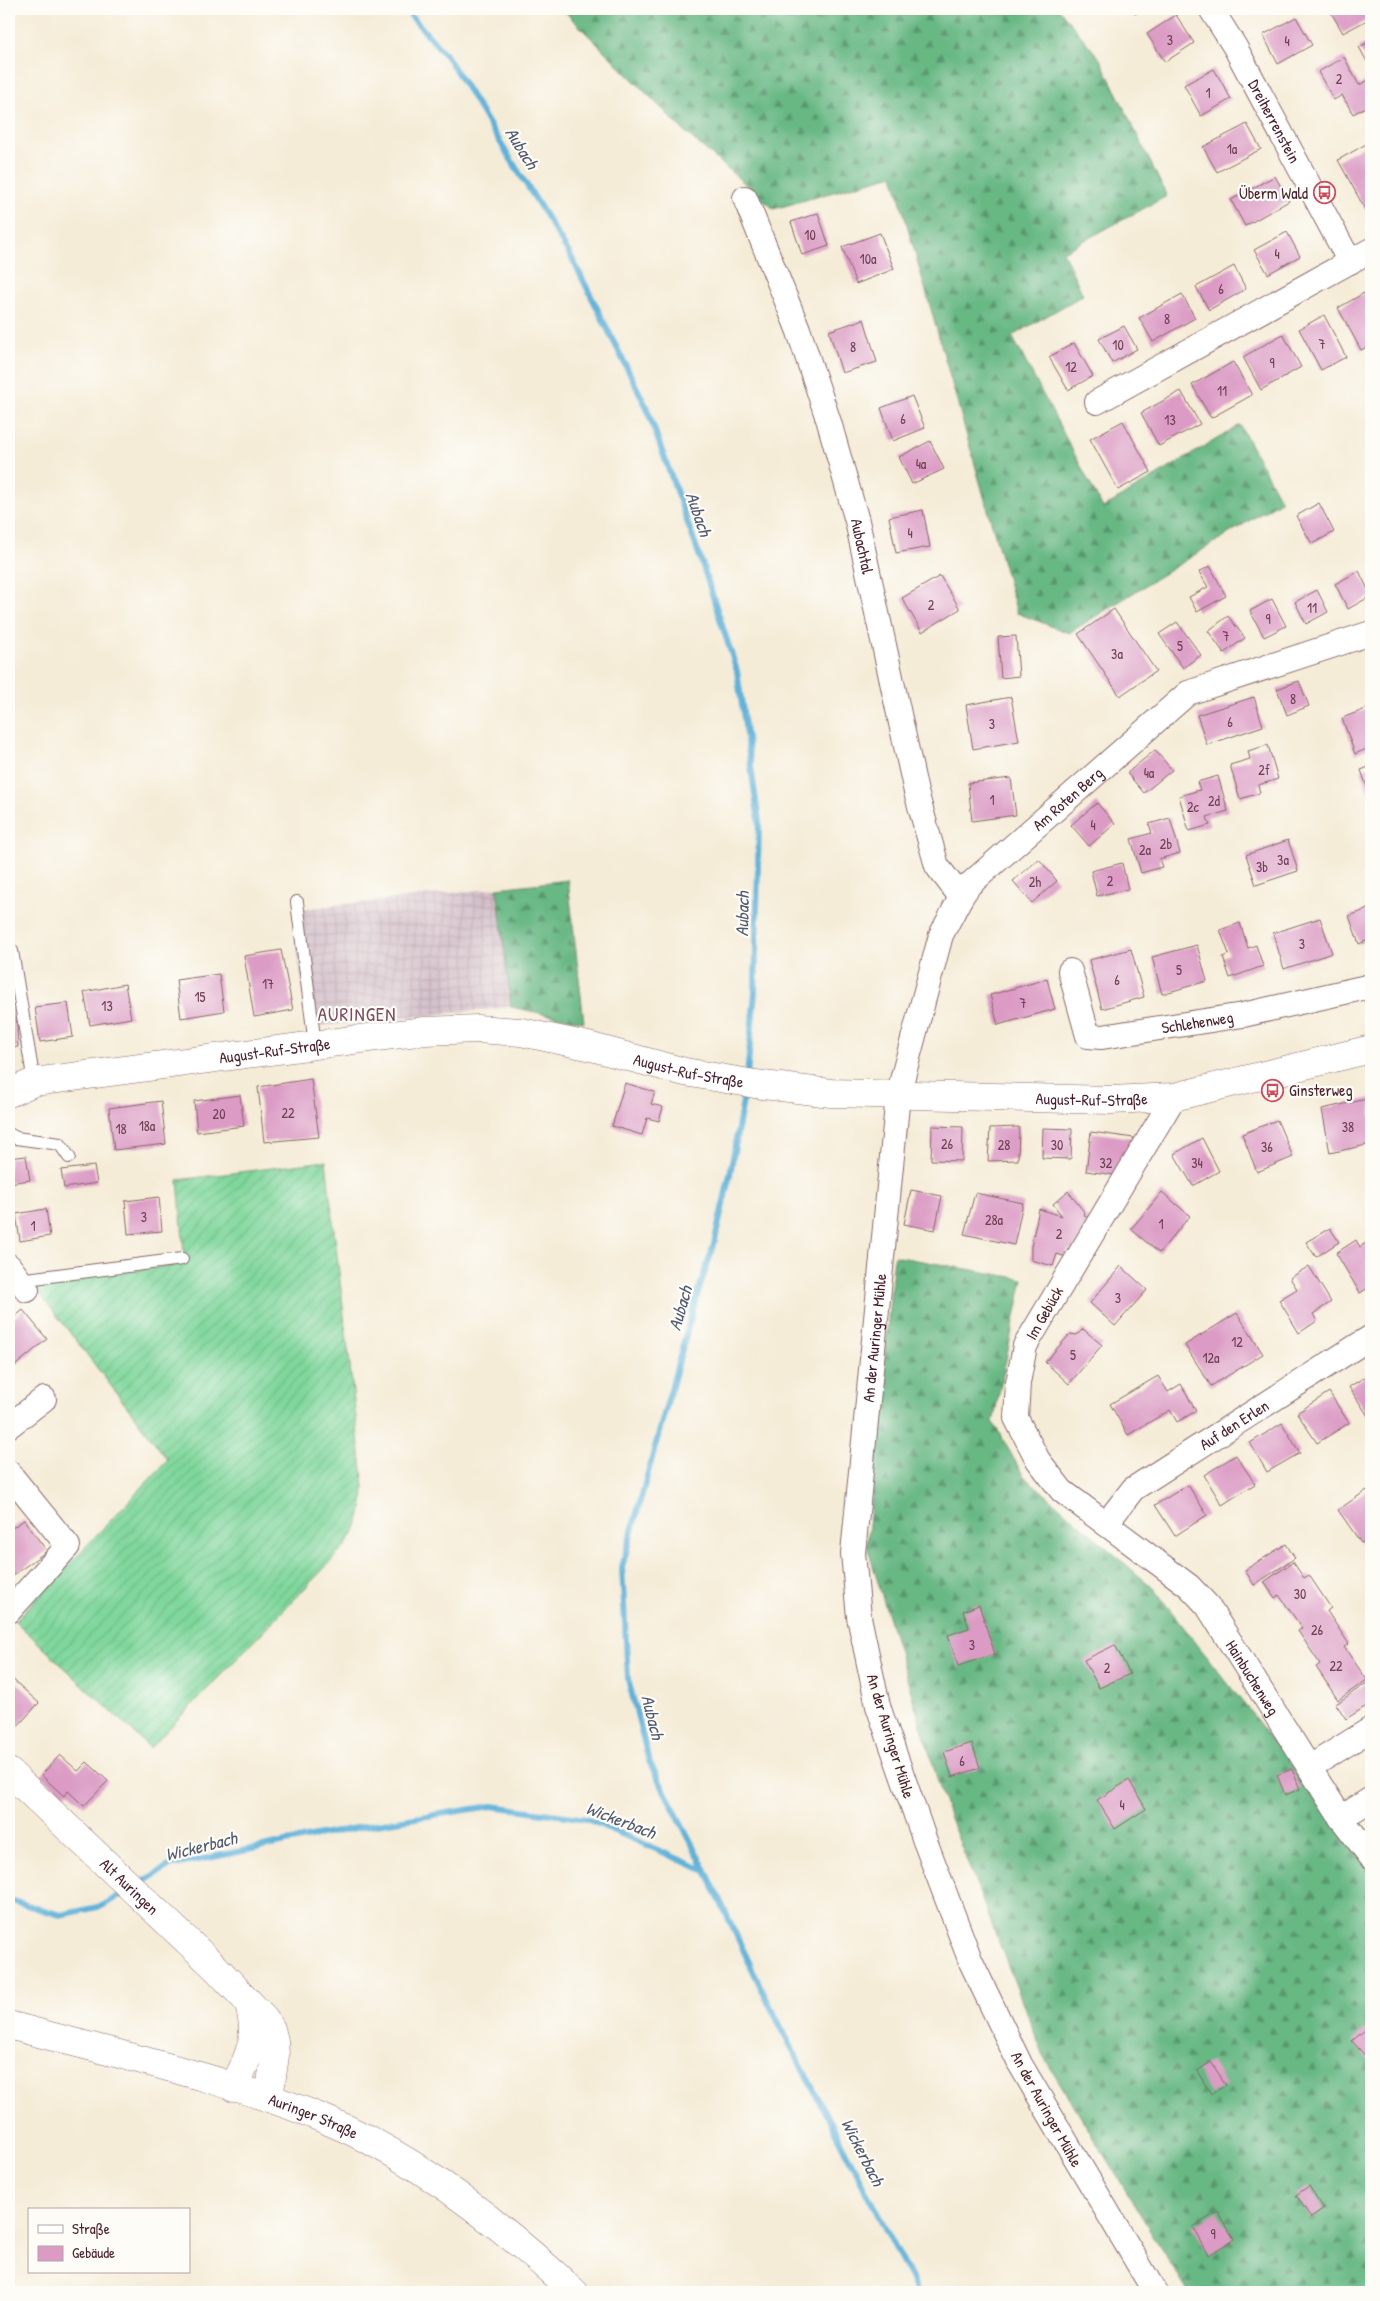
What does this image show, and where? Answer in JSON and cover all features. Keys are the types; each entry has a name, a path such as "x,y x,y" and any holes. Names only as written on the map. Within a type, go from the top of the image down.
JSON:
{"street":[{"name":"Dreiherrenstein","path":"1210,9 1235,47 1350,262"},
{"name":"Aubachtal","path":"745,198 798,328 829,422 857,521 916,792 937,866 961,897"},
{"path":"1097,402 1371,250"},
{"name":"Am Roten Berg","path":"898,1095 941,935 969,885 1188,693 1371,636"},
{"name":"Schlehenweg","path":"1070,970 1088,1036 1102,1037 1243,1015 1371,986"},
{"name":"August-Ruf-Straße","path":"9,1093 34,1082 425,1031 476,1029 522,1032 588,1046 685,1072 743,1082 831,1093 1111,1100 1174,1098 1371,1049"},
{"name":"An der Auringer Mühle","path":"898,1095 853,1553 859,1618 878,1706 925,1841 971,1962 1020,2064 1155,2292"},
{"name":"Im Gebück","path":"1106,1524 1062,1490 1038,1460 1016,1418 1018,1383 1025,1346 1174,1098"},
{"name":"Auf den Erlen","path":"1106,1524 1133,1489 1371,1337"},
{"path":"9,1426 44,1399"},
{"path":"9,1473 68,1546 9,1611"},
{"name":"Hainbuchenweg","path":"1106,1524 1189,1586 1207,1605 1341,1818 1371,1857"},
{"path":"1310,1767 1371,1729"},
{"name":"Alt Auringen","path":"9,1772 216,1968 249,2004 261,2014 271,2030 274,2041 275,2055 269,2098"},
{"path":"1341,1818 1371,1800"},
{"name":"Alt Auringen","path":"234,2088 254,2039 255,2029 249,2004"},
{"name":"Auringer Straße","path":"9,2025 269,2098 325,2119 378,2146 428,2176 477,2209 524,2246 574,2292"}],"lane":[{"path":"297,902 315,1045"},
{"path":"12,951 34,1082"},
{"path":"9,1134 16,1138 60,1144 69,1157"},
{"path":"18,1279 182,1259"}],"shaded area":[{"path":"497,888 511,1007 308,1027 292,910"}],"green space":[{"path":"562,9 1059,9 1100,59 1167,196 1063,252 1083,295 1012,336 1103,508 1240,425 1281,501 1069,633 1017,613 893,175 774,209 684,131"},
{"path":"568,880 584,1022 511,1007 497,888"},
{"path":"326,1161 364,1487 363,1506 359,1521 342,1550 150,1748 15,1621 168,1460 31,1282 185,1264 178,1180"},
{"path":"894,1256 1023,1279 993,1422 1023,1475 1153,1588 1371,1866 1371,2292 1188,2292 1044,2057 946,1808 867,1546"}],"building":[{"path":"1131,9 1143,9 1135,14"},
{"path":"1329,9 1367,9 1371,18 1343,33"},
{"path":"1176,15 1194,43 1165,62 1147,34"},
{"path":"1296,17 1312,45 1278,64 1263,35"},
{"path":"1371,41 1371,69 1359,47"},
{"path":"1344,57 1359,85 1371,79 1371,104 1353,114 1342,95 1334,100 1318,72"},
{"path":"1214,69 1231,99 1201,116 1184,85"},
{"path":"1247,124 1261,149 1217,172 1203,147"},
{"path":"1368,143 1371,149 1371,220 1338,160"},
{"path":"1275,176 1289,201 1245,226 1231,200"},
{"path":"818,213 829,246 802,255 791,222"},
{"path":"1287,232 1300,256 1268,274 1254,250"},
{"path":"880,233 894,269 856,284 842,247"},
{"path":"1234,266 1246,289 1209,310 1196,287"},
{"path":"1364,293 1371,306 1371,345 1361,350 1338,308"},
{"path":"1182,294 1195,318 1153,342 1139,318"},
{"path":"1324,315 1346,357 1321,370 1299,329"},
{"path":"864,319 877,362 842,373 829,331"},
{"path":"1124,326 1137,349 1112,363 1099,339"},
{"path":"1283,334 1301,367 1261,390 1243,357"},
{"path":"1074,343 1093,376 1068,390 1049,357"},
{"path":"1233,362 1252,395 1211,418 1192,385"},
{"path":"1181,391 1200,424 1159,446 1141,413"},
{"path":"912,396 925,428 893,441 881,408"},
{"path":"1123,421 1151,472 1118,490 1090,439"},
{"path":"930,441 944,469 912,484 899,457"},
{"path":"1319,503 1334,532 1312,544 1296,516"},
{"path":"923,510 930,547 896,553 889,517"},
{"path":"1210,566 1226,596 1197,612 1189,597 1208,587 1199,572"},
{"path":"1359,571 1371,596 1348,609 1335,584"},
{"path":"940,576 960,609 922,632 902,598"},
{"path":"1317,590 1328,612 1306,624 1295,602"},
{"path":"1272,599 1286,626 1264,637 1250,611"},
{"path":"1114,609 1156,671 1120,696 1078,634"},
{"path":"1228,616 1245,638 1224,653 1208,631"},
{"path":"1177,622 1201,655 1183,668 1159,634"},
{"path":"1016,636 1019,676 1001,678 998,637"},
{"path":"1299,681 1309,706 1287,715 1277,689"},
{"path":"1011,697 1019,741 973,749 966,705"},
{"path":"1254,697 1263,726 1207,745 1197,715"},
{"path":"1371,707 1371,747 1355,754 1342,718"},
{"path":"1268,745 1278,779 1258,785 1260,793 1240,799 1230,765 1250,759 1248,751"},
{"path":"1155,750 1172,770 1144,793 1127,773"},
{"path":"1371,766 1371,799 1361,770"},
{"path":"1218,776 1228,811 1207,817 1210,825 1189,831 1179,796 1200,790 1197,782"},
{"path":"1011,778 1016,815 972,821 968,783"},
{"path":"1097,803 1115,824 1089,846 1071,825"},
{"path":"1170,818 1180,853 1159,859 1162,867 1141,873 1131,839 1152,833 1149,824"},
{"path":"1288,840 1298,871 1256,885 1246,855"},
{"path":"1039,859 1057,881 1032,903 1013,881"},
{"path":"1122,863 1128,889 1097,896 1091,871"},
{"path":"1371,908 1371,939 1359,944 1349,916"},
{"path":"1320,918 1332,953 1284,969 1273,933"},
{"path":"1240,923 1248,948 1256,945 1263,966 1230,978 1223,957 1229,954 1220,930"},
{"path":"1197,945 1207,981 1162,994 1152,957"},
{"path":"1131,949 1144,997 1102,1009 1089,960"},
{"path":"281,950 293,1010 254,1017 244,956"},
{"path":"219,974 224,1011 181,1018 176,980"},
{"path":"1047,979 1055,1009 998,1025 990,995"},
{"path":"125,984 131,1018 90,1025 84,992"},
{"path":"68,1003 73,1037 40,1042 35,1007"},
{"path":"16,1005 18,1047 9,1048 9,1006"},
{"path":"311,1079 319,1137 264,1142 258,1087"},
{"path":"625,1083 655,1092 651,1104 663,1107 659,1121 647,1118 642,1135 612,1126"},
{"path":"240,1095 244,1126 197,1132 194,1101"},
{"path":"1371,1098 1371,1144 1330,1153 1322,1109"},
{"path":"161,1101 166,1144 114,1150 109,1108"},
{"path":"1277,1120 1293,1157 1257,1172 1242,1134"},
{"path":"932,1126 963,1127 962,1161 931,1160"},
{"path":"1019,1127 1018,1160 988,1161 990,1128"},
{"path":"1043,1128 1072,1129 1071,1159 1042,1158"},
{"path":"1091,1132 1134,1138 1132,1153 1115,1175 1086,1171"},
{"path":"1202,1138 1219,1171 1193,1186 1174,1154"},
{"path":"26,1156 30,1180 9,1183 9,1158"},
{"path":"94,1166 97,1183 64,1188 61,1170"},
{"path":"911,1190 942,1196 935,1230 904,1224"},
{"path":"1068,1191 1085,1213 1084,1215 1091,1220 1073,1252 1068,1249 1066,1257 1057,1254 1053,1266 1031,1260 1031,1247 1039,1209 1062,1216 1053,1204"},
{"path":"1162,1192 1190,1216 1159,1253 1131,1229"},
{"path":"975,1193 1023,1203 1014,1245 964,1234"},
{"path":"159,1197 162,1231 128,1234 125,1201"},
{"path":"46,1209 50,1236 20,1241 16,1214"},
{"path":"1330,1228 1339,1242 1316,1257 1306,1242"},
{"path":"1371,1239 1371,1286 1360,1293 1336,1253 1356,1240 1360,1247"},
{"path":"1121,1266 1147,1290 1115,1326 1090,1303"},
{"path":"1309,1266 1331,1302 1313,1314 1317,1321 1299,1333 1279,1300 1297,1289 1290,1278"},
{"path":"23,1310 47,1339 9,1371 9,1322"},
{"path":"1237,1313 1263,1354 1211,1386 1185,1345"},
{"path":"1083,1329 1102,1345 1069,1384 1045,1362 1070,1334 1077,1335"},
{"path":"1371,1373 1371,1418 1370,1419 1349,1387"},
{"path":"1158,1376 1168,1392 1181,1384 1196,1411 1177,1422 1170,1410 1128,1435 1110,1404"},
{"path":"1329,1392 1349,1423 1317,1443 1297,1413"},
{"path":"1282,1423 1300,1453 1267,1472 1250,1443"},
{"path":"1236,1455 1255,1484 1222,1505 1204,1475"},
{"path":"1188,1485 1207,1515 1175,1536 1155,1505"},
{"path":"1367,1490 1371,1496 1371,1550 1365,1541 1361,1543 1338,1510"},
{"path":"24,1520 47,1551 9,1578 9,1530"},
{"path":"1286,1544 1295,1558 1254,1585 1245,1570"},
{"path":"1293,1562 1304,1578 1309,1575 1331,1608 1327,1611 1349,1644 1344,1647 1367,1680 1338,1700 1316,1667 1320,1664 1298,1631 1302,1628 1279,1595 1275,1598 1264,1582"},
{"path":"979,1605 995,1654 958,1666 948,1635 969,1628 963,1611"},
{"path":"1115,1645 1130,1674 1099,1688 1084,1660"},
{"path":"9,1676 39,1703 13,1731 9,1727"},
{"path":"1371,1680 1371,1703 1346,1719 1336,1704"},
{"path":"972,1743 980,1768 952,1777 944,1752"},
{"path":"60,1755 78,1771 87,1762 108,1781 84,1806 68,1791 64,1796 41,1775"},
{"path":"1292,1769 1300,1789 1285,1795 1277,1775"},
{"path":"1129,1780 1146,1809 1115,1829 1097,1800"},
{"path":"1365,2030 1371,2037 1370,2061 1352,2041"},
{"path":"1211,2062 1226,2085 1211,2094 1197,2071"},
{"path":"1309,2186 1324,2209 1311,2218 1296,2195"},
{"path":"1218,2212 1234,2239 1209,2255 1193,2227"}],"waterway":[{"name":"Aubach","path":"405,9 448,58 572,258 646,406 702,563 737,671 759,822 755,992 747,1076"},
{"name":"Aubach","path":"706,1871 649,1761 628,1679 622,1567 695,1302 714,1244 730,1174 745,1089"},
{"name":"Wickerbach","path":"138,1885 169,1866 370,1825 492,1806 587,1819 706,1871 765,1996 918,2292"},
{"name":"Wickerbach","path":"9,1900 61,1915 102,1906 125,1892"}],"place":[{"name":"Überm Wald","path":"1324,193"},
{"name":"Ginsterweg","path":"1273,1090"}],"district":[{"name":"AURINGEN","path":"357,1014"}]}
